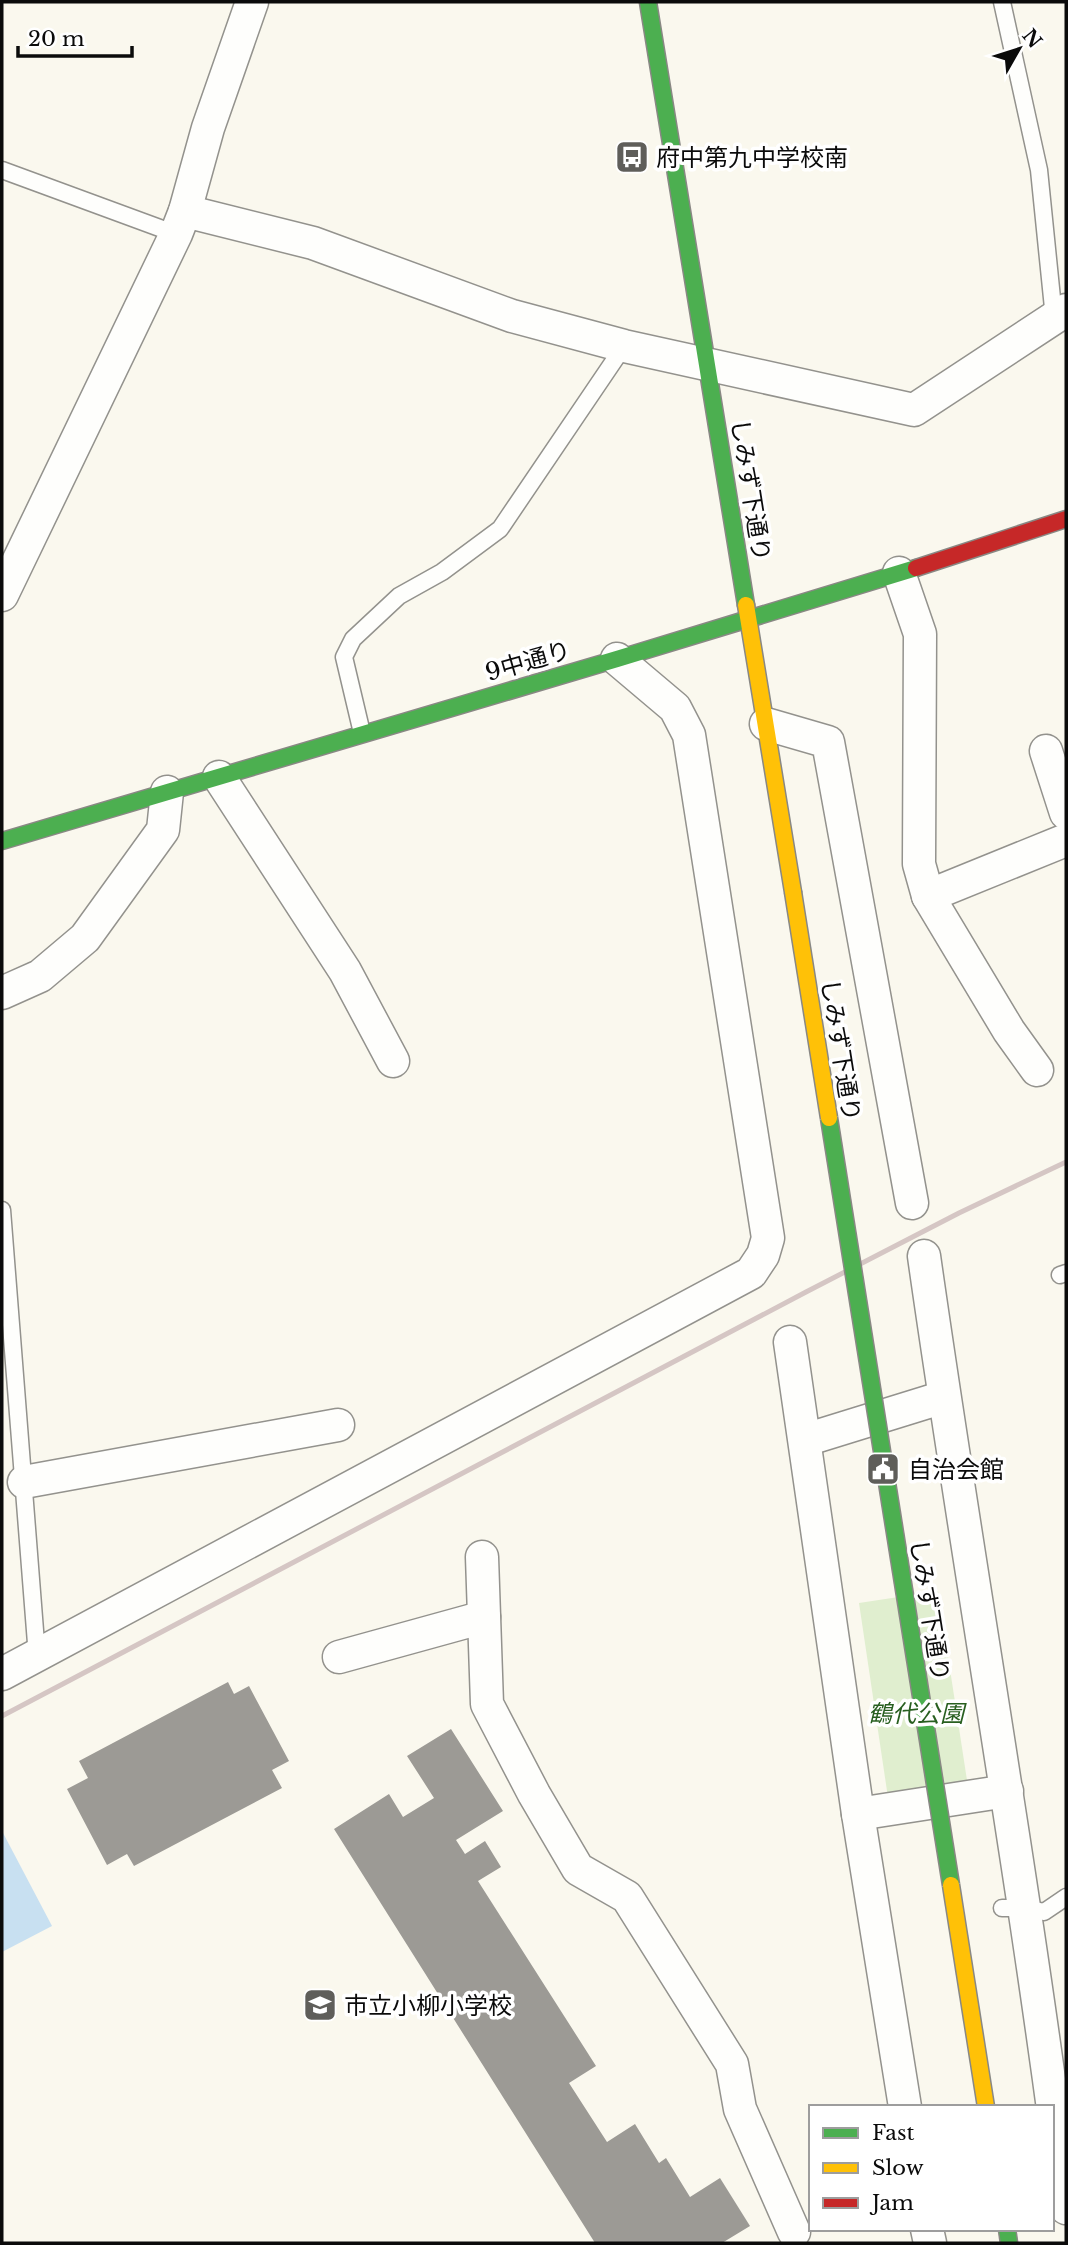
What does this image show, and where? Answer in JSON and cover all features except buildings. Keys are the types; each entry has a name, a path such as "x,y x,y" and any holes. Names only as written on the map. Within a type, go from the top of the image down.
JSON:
{"street":[{"path":"2,595 181,223 208,128 252,2"},
{"name":"しみず下通り","path":"648,2 986,2105"},
{"path":"181,223 313,243 512,316 624,346 914,410 1060,314"},
{"name":"9中通り","path":"2,841 617,659 1066,519"},
{"path":"899,573 920,634 919,864 928,896 1009,1031 1037,1070"},
{"path":"2,1674 751,1273 763,1255 768,1238 689,735 676,708 617,659"},
{"path":"766,724 828,743 912,1203"},
{"path":"1046,751 1066,813"},
{"path":"219,778 345,971 393,1061"},
{"path":"2,993 40,976 85,938 163,830 167,792"},
{"path":"928,896 1066,840"},
{"path":"924,1256 1007,1791 1014,1908 1048,2105"},
{"path":"790,1342 858,1814 905,2105"},
{"path":"805,1440 944,1397"},
{"path":"24,1482 338,1425"},
{"path":"482,1557 487,1704 534,1794 578,1869 627,1897 732,2064 740,2109 794,2233"},
{"path":"340,1657 484,1617"},
{"path":"858,1814 1007,1791"},
{"path":"1054,2139 1066,2208"}],"lane":[{"path":"1002,2 1039,170 1060,314"},
{"path":"2,170 181,223"},
{"path":"362,733 344,657 353,639 399,596 442,572 500,529 624,346"},
{"path":"2,1210 37,1656"},
{"path":"1014,1908 1044,1912 1066,1897"}],"green space":[{"name":"鶴代公園","path":"938,1591 970,1800 890,1811 859,1603"}],"water":[{"path":"2,1831 52,1926 2,1952"}],"railway":[{"path":"2,1716 806,1292 959,1213 1066,1162"}],"traffic: fast":[{"path":"648,2 746,605"},
{"path":"2,841 916,568"},
{"path":"829,1118 951,1885"},
{"path":"1007,2231 1009,2243"}],"traffic: slow":[{"path":"746,605 793,892"},
{"path":"793,892 829,1118"},
{"path":"951,1885 986,2105"}],"traffic: jam":[{"path":"916,568 1066,519"}],"place":[{"name":"府中第九中学校南","path":"632,157"},
{"name":"自治会館","path":"883,1469"},
{"name":"市立小柳小学校","path":"320,2005"}]}
